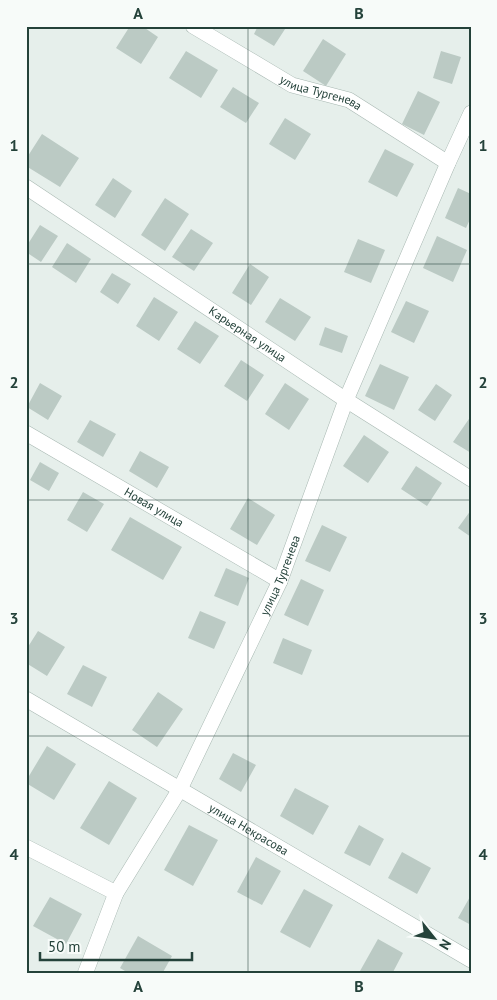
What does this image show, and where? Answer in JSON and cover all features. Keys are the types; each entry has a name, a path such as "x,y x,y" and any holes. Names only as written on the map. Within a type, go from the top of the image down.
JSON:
{"street":[{"name":"улица Тургенева","path":"193,26 292,85 349,100 448,163"},
{"name":"улица Тургенева","path":"91,972 116,893 180,789 280,581 346,400 471,113"},
{"name":"Карьерная улица","path":"26,187 346,400 471,479"},
{"name":"Новая улица","path":"26,433 280,581"},
{"name":"улица Некрасова","path":"26,699 471,960"},
{"path":"26,847 116,893"}],"building":[{"path":"130,26 142,26 158,37 141,64 116,48"},
{"path":"258,26 287,26 274,46 254,34"},
{"path":"323,39 346,54 326,86 303,71"},
{"path":"186,51 218,70 201,98 169,78"},
{"path":"441,51 461,57 452,84 433,78"},
{"path":"233,87 259,103 246,123 220,107"},
{"path":"418,91 440,102 424,135 402,124"},
{"path":"285,118 311,134 295,160 269,144"},
{"path":"42,134 79,158 60,187 26,166 26,159"},
{"path":"385,149 414,164 397,197 368,182"},
{"path":"113,178 132,191 115,218 95,205"},
{"path":"458,188 471,194 471,217 466,228 445,218"},
{"path":"165,198 189,214 165,251 141,235"},
{"path":"40,225 58,236 41,262 26,252 26,247"},
{"path":"191,229 213,243 194,271 172,257"},
{"path":"437,236 467,250 453,282 423,268"},
{"path":"358,239 385,250 371,283 344,272"},
{"path":"67,243 91,259 76,283 52,267"},
{"path":"250,264 269,277 251,305 232,293"},
{"path":"112,273 131,284 118,304 100,292"},
{"path":"154,297 178,312 159,341 136,326"},
{"path":"280,298 311,317 295,341 265,322"},
{"path":"406,301 429,311 414,343 391,332"},
{"path":"195,321 219,336 200,364 177,349"},
{"path":"325,327 348,336 342,353 319,345"},
{"path":"241,360 264,375 247,401 224,386"},
{"path":"380,364 409,377 394,410 365,396"},
{"path":"40,383 62,396 48,420 27,407"},
{"path":"285,383 309,399 289,430 265,414"},
{"path":"436,384 452,395 435,421 418,410"},
{"path":"471,416 471,453 453,442"},
{"path":"90,420 116,434 103,457 77,442"},
{"path":"364,435 389,452 368,483 343,466"},
{"path":"140,451 169,467 157,488 129,471"},
{"path":"40,462 59,473 49,491 30,480"},
{"path":"416,466 442,483 427,506 401,489"},
{"path":"83,492 104,504 87,532 67,520"},
{"path":"248,498 275,515 257,545 230,529"},
{"path":"471,510 471,537 458,528"},
{"path":"130,517 182,547 163,580 111,550"},
{"path":"322,525 347,537 330,572 305,561"},
{"path":"226,568 249,578 238,606 214,596"},
{"path":"301,579 324,590 308,626 284,615"},
{"path":"200,611 226,622 214,649 188,638"},
{"path":"38,631 65,647 47,676 26,663 26,650"},
{"path":"283,638 312,650 302,675 273,663"},
{"path":"83,665 107,677 92,707 67,694"},
{"path":"158,692 183,709 157,747 132,730"},
{"path":"47,746 76,764 54,800 26,783"},
{"path":"233,753 256,765 241,792 219,779"},
{"path":"109,781 137,798 109,845 80,828"},
{"path":"295,788 329,806 313,835 280,816"},
{"path":"189,825 218,840 193,886 164,870"},
{"path":"359,825 384,839 370,866 344,853"},
{"path":"402,852 431,868 417,894 388,878"},
{"path":"256,857 281,871 262,905 237,892"},
{"path":"304,889 333,905 310,948 280,932"},
{"path":"471,895 471,925 458,918"},
{"path":"50,897 82,914 66,944 33,926"},
{"path":"138,936 172,956 162,974 130,974 120,968"},
{"path":"378,939 403,953 392,974 366,974 360,971"}]}
